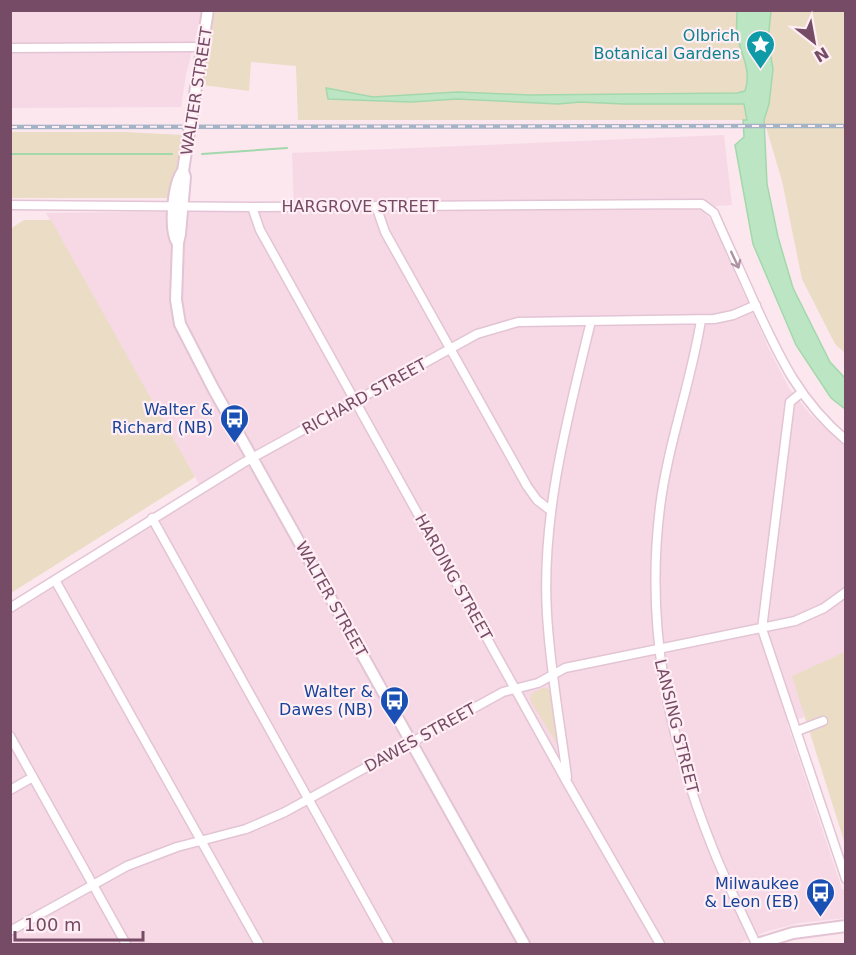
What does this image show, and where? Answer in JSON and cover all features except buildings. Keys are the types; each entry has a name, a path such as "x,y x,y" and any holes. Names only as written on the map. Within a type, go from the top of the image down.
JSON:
{"street":[{"name":"WALTER STREET","path":"208,10 183,171 178,177 180,234 176,300 182,329 524,945"},
{"path":"10,48 201,48"},
{"name":"HARGROVE STREET","path":"10,205 252,207 702,204 714,213 756,305"},
{"path":"376,206 385,232 527,486 537,500 550,510"},
{"name":"HARDING STREET","path":"252,207 260,230 660,945"},
{"path":"756,305 784,365 801,393 824,420 846,440"},
{"name":"RICHARD STREET","path":"10,608 253,458 477,334 512,323 701,320 733,315 756,305"},
{"name":"LANSING STREET","path":"701,320 695,356 670,451 660,506 655,561 658,649 672,719 689,784 713,850 757,945"},
{"path":"568,784 547,614 550,510 591,321"},
{"path":"801,393 790,402 762,629 846,879"},
{"path":"152,519 389,945"},
{"path":"55,580 259,945"},
{"name":"DAWES STREET","path":"10,931 127,866 156,854 246,829 285,812 503,692 538,683 565,668 795,621 815,613 846,592"},
{"path":"797,731 823,721"},
{"path":"10,736 126,945"},
{"path":"10,790 33,777"},
{"path":"757,945 793,933 846,926"}],"shaded area":[{"path":"11,11 202,11 186,75 181,107 11,108"},
{"path":"215,11 845,11 845,353 835,344 802,279 782,181 764,120 298,120 296,66 251,62 249,91 203,85"},
{"path":"737,11 771,11 768,40 773,69 769,104 764,120 767,184 778,237 793,288 830,362 845,378 845,409 831,398 796,345 753,244 735,145 744,137 743,120 747,120 744,104 580,102 558,104 457,99 411,102 328,99 326,88 373,97 458,92 529,95 737,93 745,91 747,76 737,35"},
{"path":"11,132 125,132 183,135 173,192 167,198 11,198"},
{"path":"724,135 732,205 717,206 705,213 712,222 789,388 810,414 845,447 845,653 821,711 787,723 842,889 845,889 845,918 799,923 768,931 737,944 11,944 11,614 204,493 46,213 294,210 292,153"},
{"path":"24,220 51,220 195,477 11,593 10,229"},
{"path":"845,652 845,844 792,676"},
{"path":"542,688 550,691 557,744 530,700 531,694"}],"waterway":[{"path":"202,154 287,148"},
{"path":"10,154 172,154"}],"railway":[{"path":"10,127 846,126"}],"place":[{"name":"Olbrich Botanical Gardens","path":"761,70"},
{"name":"Walter & Richard (NB)","path":"234,444"},
{"name":"Walter & Dawes (NB)","path":"394,726"},
{"name":"Milwaukee & Leon (EB)","path":"820,918"}]}
